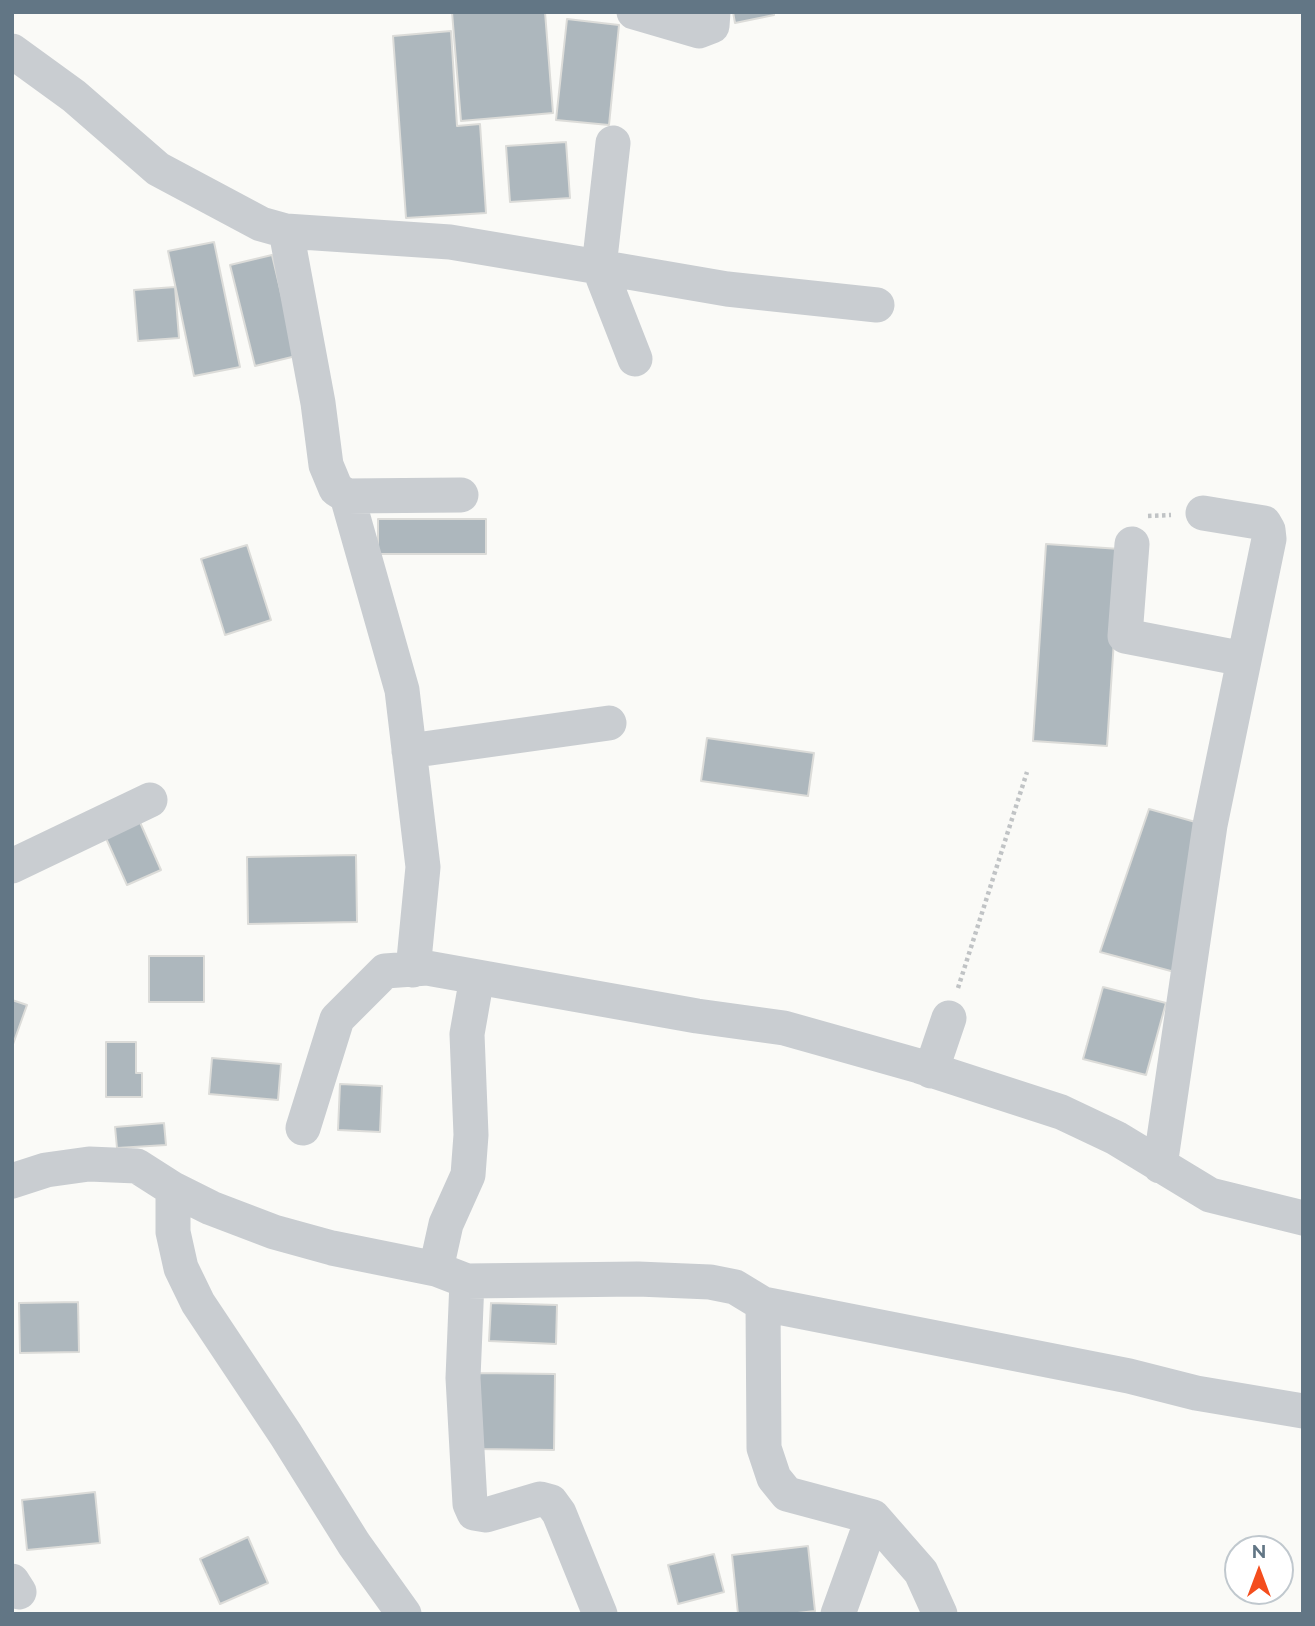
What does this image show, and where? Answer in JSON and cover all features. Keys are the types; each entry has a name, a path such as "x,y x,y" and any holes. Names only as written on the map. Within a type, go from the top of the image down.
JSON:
{"street":[{"path":"634,12 699,32 712,26 713,12"},
{"path":"12,51 74,96 158,169 261,224 286,231 450,242 727,289 877,305"},
{"path":"613,143 599,267 635,359"},
{"path":"286,231 318,403 326,465 336,489 347,496 461,495"},
{"path":"347,496 402,690 423,867 413,970"},
{"path":"1160,1166 1210,825 1268,547 1268,530 1264,523 1203,513"},
{"path":"1132,544 1125,636 1244,659"},
{"path":"409,751 609,723"},
{"path":"12,866 150,800"},
{"path":"303,1128 337,1019 384,971 427,968 696,1016 784,1028 1061,1112 1116,1138 1210,1195 1303,1218"},
{"path":"477,977 467,1034 471,1135 468,1175 446,1223 463,1378 470,1504 474,1513 486,1515 540,1499 551,1502 559,1513 600,1614"},
{"path":"931,1071 948,1018"},
{"path":"12,1181 46,1170 89,1164 136,1166 211,1208 274,1232 452,1275 710,1282 736,1287 762,1304 1116,1374 1196,1393 1303,1411"},
{"path":"173,1189 173,1232 181,1268 198,1303 286,1435 354,1544 404,1614"},
{"path":"762,1304 764,1448 774,1478 787,1494 873,1517 922,1572 940,1614"},
{"path":"838,1614 873,1517"}],"path":[{"path":"1132,544 1132,532 1138,521 1145,516 1203,513"},
{"path":"948,1018 1027,772"}],"building":[{"path":"452,12 545,12 553,113 461,121"},
{"path":"733,12 774,12 774,15 735,23"},
{"path":"567,19 619,25 609,125 556,120"},
{"path":"451,31 457,126 480,124 486,213 406,218 393,36"},
{"path":"566,142 570,198 510,202 506,146"},
{"path":"214,242 240,367 194,376 168,251"},
{"path":"272,255 296,356 255,366 230,265"},
{"path":"175,287 179,338 138,341 134,290"},
{"path":"378,519 486,519 486,554 378,554"},
{"path":"1046,544 1120,549 1107,746 1033,741"},
{"path":"247,545 271,620 225,635 201,559"},
{"path":"707,738 814,753 808,796 701,781"},
{"path":"1149,809 1199,823 1182,974 1100,952"},
{"path":"139,820 161,870 127,885 105,836"},
{"path":"356,855 357,922 248,924 247,857"},
{"path":"149,956 204,956 204,1002 149,1002"},
{"path":"1103,987 1166,1003 1146,1075 1083,1059"},
{"path":"12,1000 27,1005 12,1047"},
{"path":"106,1042 136,1042 136,1073 142,1073 142,1097 106,1097"},
{"path":"212,1058 281,1064 278,1100 209,1094"},
{"path":"340,1084 382,1086 380,1132 338,1130"},
{"path":"164,1123 166,1145 117,1148 115,1127"},
{"path":"78,1302 79,1352 20,1353 19,1303"},
{"path":"491,1303 557,1305 556,1344 489,1341"},
{"path":"479,1373 555,1374 554,1450 477,1449"},
{"path":"95,1492 100,1543 27,1550 22,1500"},
{"path":"248,1537 268,1583 220,1604 200,1559"},
{"path":"808,1546 815,1611 738,1614 732,1555"},
{"path":"714,1554 724,1592 678,1604 668,1565"}]}
